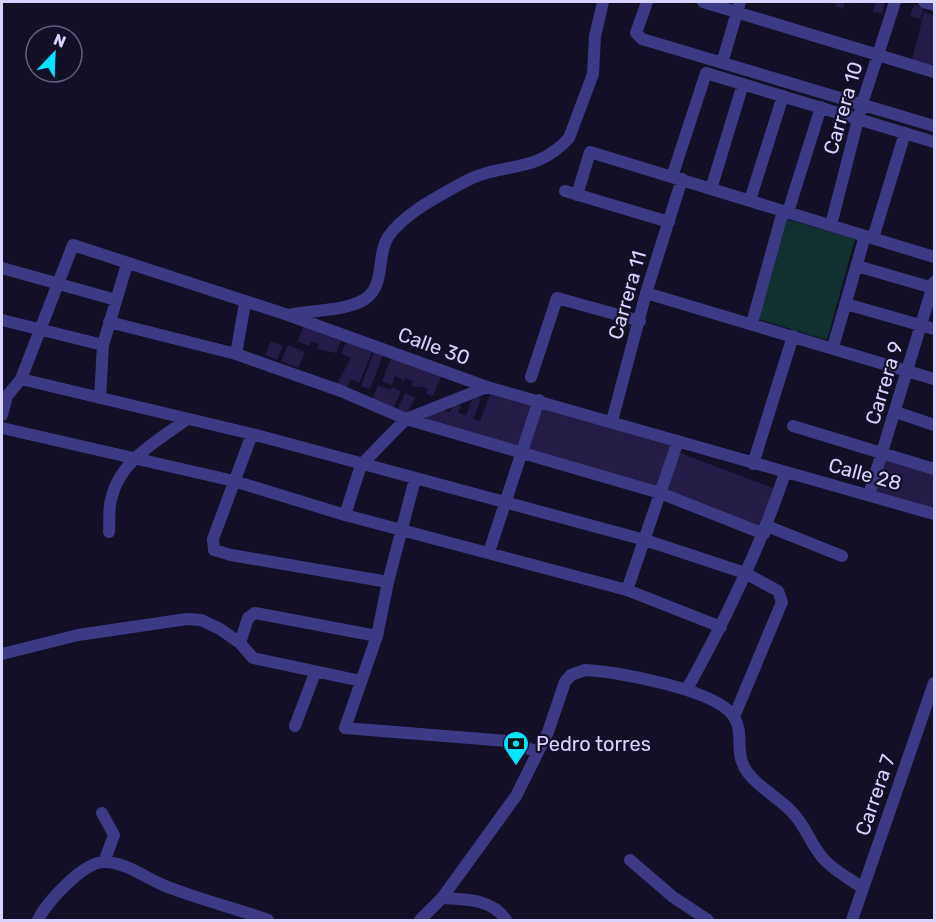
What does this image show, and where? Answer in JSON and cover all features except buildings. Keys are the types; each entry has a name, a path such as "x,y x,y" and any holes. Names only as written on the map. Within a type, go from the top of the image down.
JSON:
{"street":[{"path":"288,315 355,304 366,299 378,282 383,248 388,237 406,218 468,180 536,163 562,146 569,138 593,74 595,36 603,2"},
{"path":"647,2 636,33 638,37 934,126"},
{"path":"704,2 738,7 934,72"},
{"name":"Carrera 10","path":"831,225 862,104 895,2"},
{"path":"924,2 934,5"},
{"path":"722,63 738,7"},
{"name":"Carrera 11","path":"612,420 646,293 669,222 677,178 706,73 743,84"},
{"path":"711,189 743,84 934,142"},
{"path":"750,200 783,96"},
{"path":"752,323 785,211 821,107"},
{"path":"834,347 857,266 905,133"},
{"path":"669,222 571,193 590,152 934,256"},
{"name":"Calle 30","path":"56,284 73,245 245,303 288,315 487,387 612,420 785,473"},
{"path":"100,398 103,345 127,264"},
{"path":"857,266 934,285"},
{"path":"2,268 116,300"},
{"path":"2,415 7,396 21,379 41,331 56,284"},
{"name":"Carrera 9","path":"868,495 884,452 934,285"},
{"path":"646,293 834,347 934,379"},
{"path":"531,377 557,298 640,321"},
{"path":"236,354 245,303"},
{"path":"846,304 934,330"},
{"path":"2,320 103,345"},
{"path":"109,322 236,354 341,391 406,419 660,493 842,556"},
{"path":"753,464 793,336"},
{"path":"21,379 252,434 645,540 745,573 778,591 782,602 734,717"},
{"path":"345,515 361,465 406,419 487,387"},
{"path":"489,552 539,400"},
{"path":"896,412 934,425"},
{"path":"109,532 111,499 122,472 134,457 186,420"},
{"path":"793,426 934,469"},
{"path":"2,428 234,482 345,515 627,590 721,627"},
{"path":"252,434 213,539 214,549 231,555 388,582"},
{"path":"627,590 678,441"},
{"path":"687,689 721,627 765,530 785,473"},
{"name":"Calle 28","path":"785,473 934,514"},
{"path":"416,479 388,582 377,636 345,728 507,741 538,752"},
{"path":"240,644 248,618 255,613 275,614 377,636"},
{"path":"2,654 78,635 187,619 201,620 220,629 240,644 253,658 315,673 362,681"},
{"path":"420,921 442,898 502,820 538,752 565,682 577,671 592,670 687,689 723,707 734,717 738,733 738,757 747,773 792,812 803,825 823,859 861,887"},
{"path":"296,726 315,673"},
{"name":"Carrera 7","path":"852,921 861,887 884,831 934,683"},
{"path":"102,813 114,835 104,862"},
{"path":"630,860 673,897 708,921"},
{"path":"38,921 50,899 83,871 104,862 123,866 168,887 268,921"},
{"path":"442,898 486,903 501,913 506,921"}],"green space":[{"path":"786,219 855,239 827,340 758,319"}],"place":[{"name":"Pedro torres","path":"516,767"}]}
